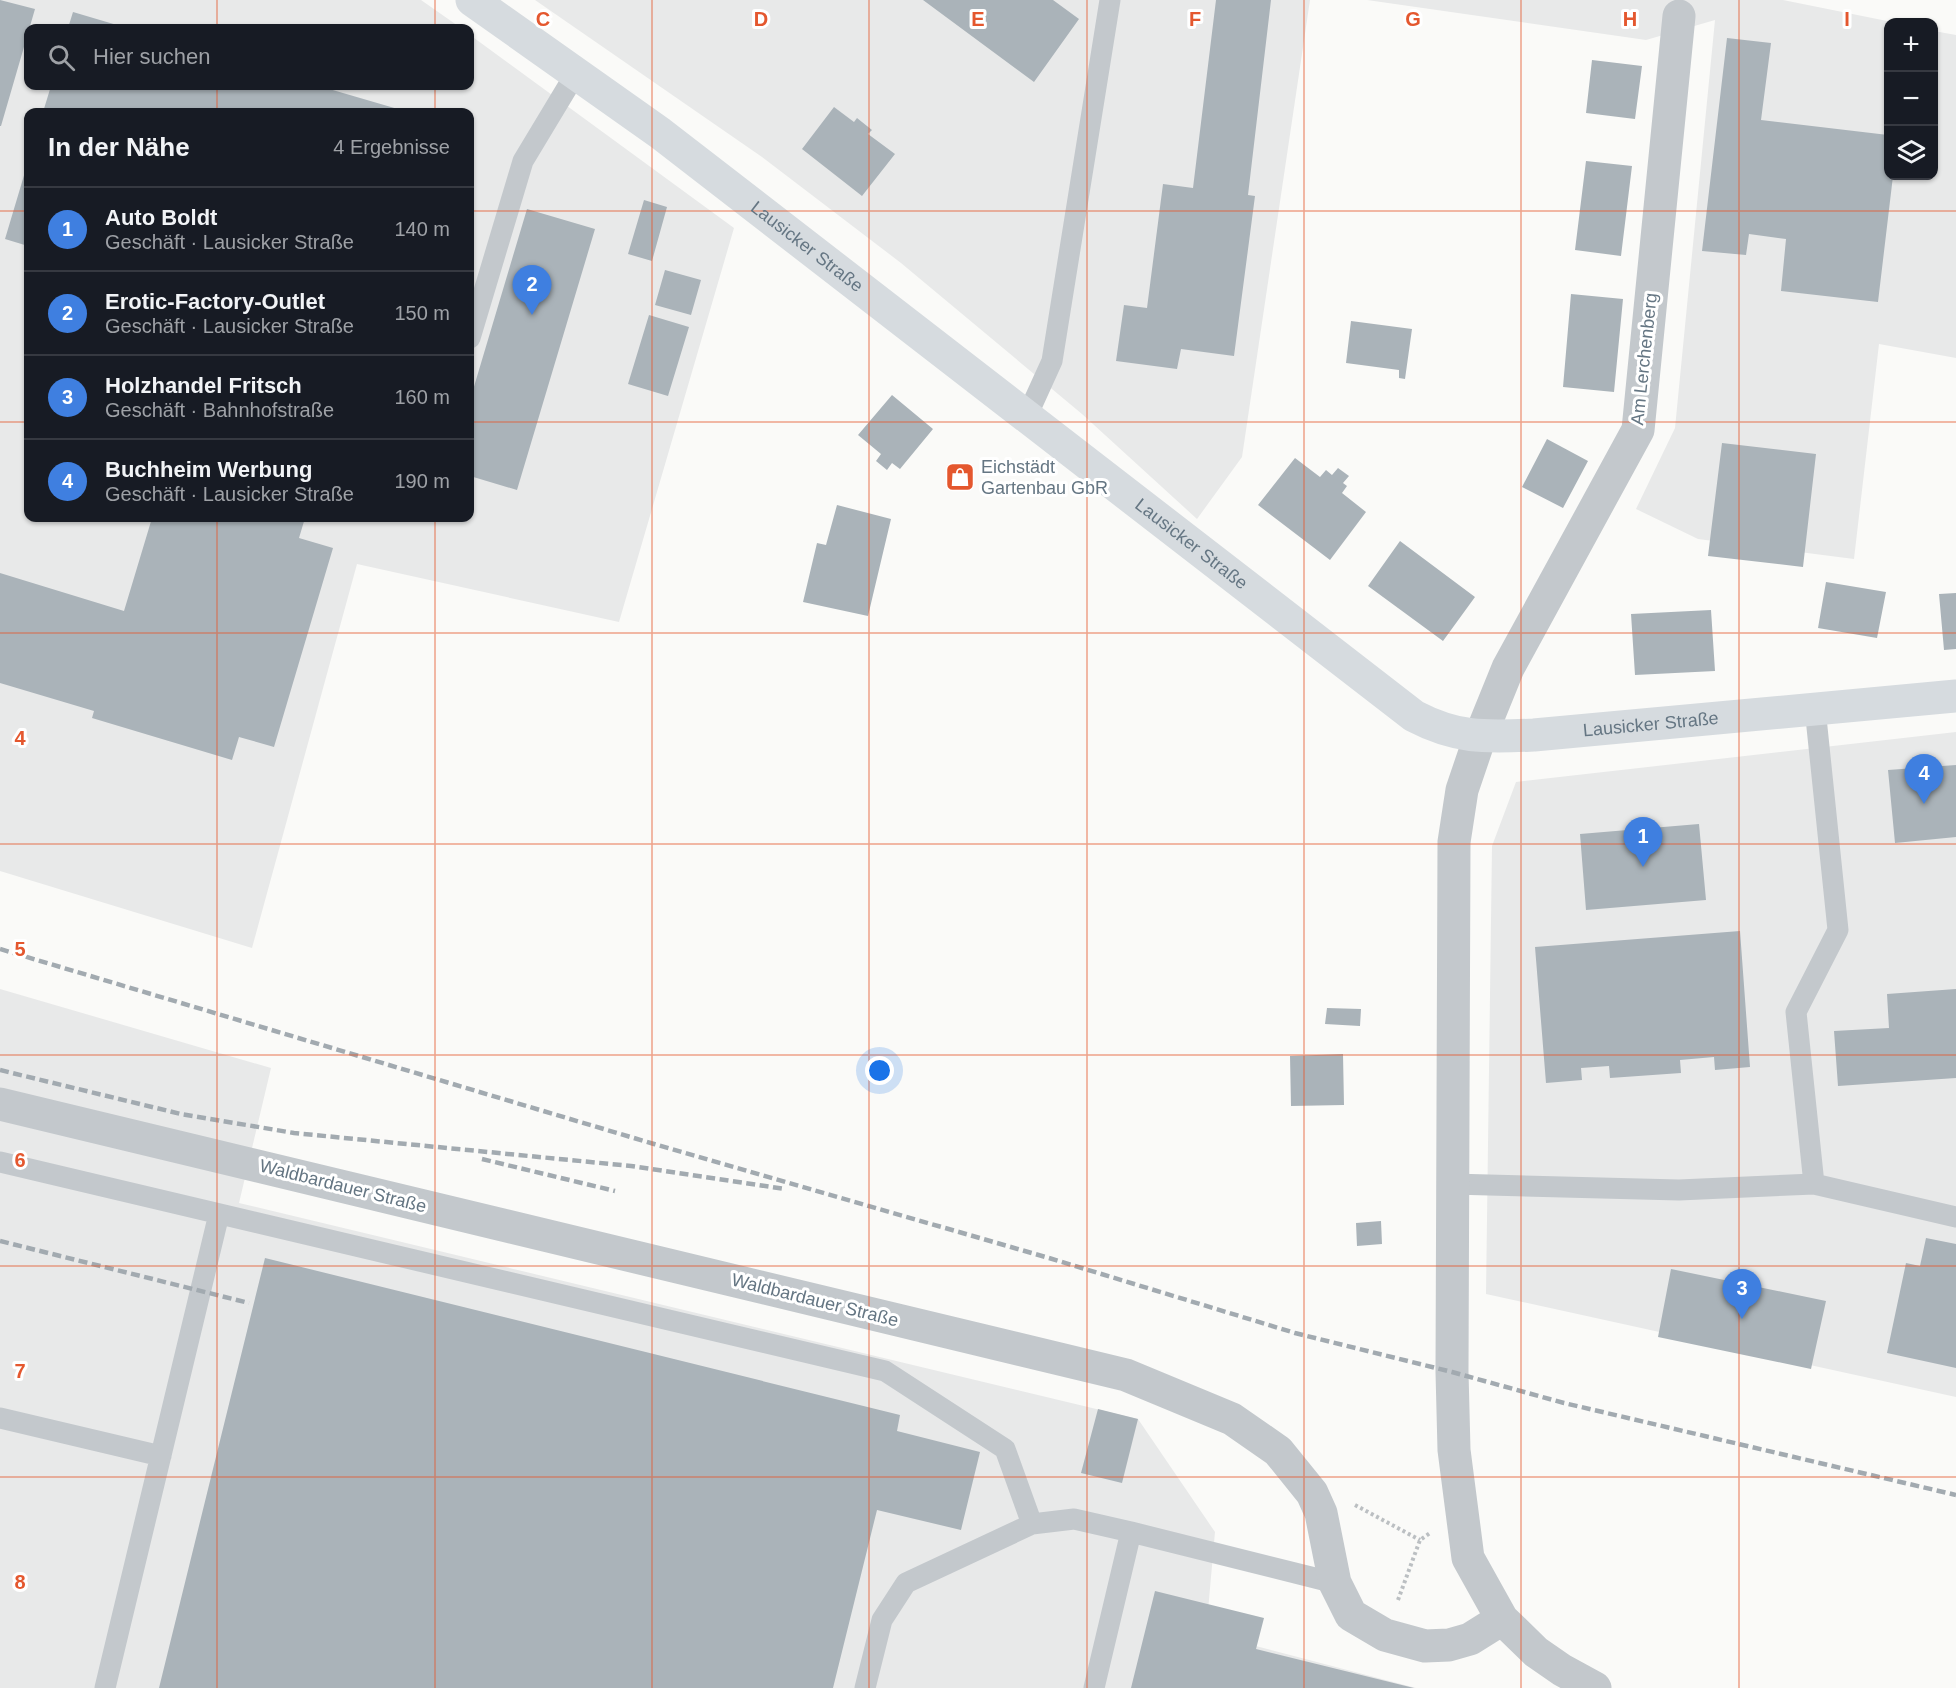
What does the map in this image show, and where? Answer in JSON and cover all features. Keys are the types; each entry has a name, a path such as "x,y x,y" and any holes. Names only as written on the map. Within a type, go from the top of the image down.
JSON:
{"main road":[{"name":"Lausicker Straße","path":"472,0 660,133 1414,717 1434,727 1480,737 1534,735 1956,696"}],"street":[{"name":"Am Lerchenberg","path":"1595,1688 1562,1670 1536,1652 1502,1618 1468,1558 1454,1450 1452,1372 1454,842 1462,790 1480,737 1508,668 1638,430 1678,16"},
{"name":"Waldbardauer Straße","path":"0,1104 1126,1376 1232,1419 1278,1451 1312,1493 1321,1514 1335,1583 1350,1615 1385,1635 1425,1646 1449,1645 1470,1639 1502,1618"}],"lane":[{"path":"1027,416 1052,361 1110,0"},
{"path":"474,325 523,161 576,74"},
{"path":"1814,1184 1796,1012 1838,930 1815,708"},
{"path":"0,1162 885,1371 1005,1449 1032,1524"},
{"path":"1452,1184 1679,1190 1814,1184 1956,1216"},
{"path":"105,1688 219,1214"},
{"path":"0,1418 160,1456"},
{"path":"866,1688 882,1620 906,1583 1032,1524 1074,1519 1335,1583"},
{"path":"1094,1688 1131,1533"}],"path":[{"path":"1321,1514 1352,1504 1420,1540"},
{"path":"1385,1635 1420,1540 1462,1510"}],"shaded area":[{"path":"0,0 421,0 455,24 24,24 24,90 474,90 474,38 734,228 619,622 357,564 252,948 0,871"},
{"path":"535,0 1310,0 1242,457 1197,519 1082,414 901,263 762,157"},
{"path":"1367,0 1783,0 1884,20 1884,180 1938,180 1938,32 1956,35 1956,358 1879,344 1854,559 1698,539 1636,509 1675,428 1715,20 1646,40"},
{"path":"1956,732 1956,1397 1486,1294 1492,846 1516,782"},
{"path":"0,989 271,1068 239,1203 1138,1419 1215,1532 1206,1633 1416,1688 0,1688"}],"building":[{"path":"0,0 35,9 31,24 24,24 24,47 0,126"},
{"path":"923,0 1053,0 1079,19 1034,82"},
{"path":"1216,0 1271,0 1248,195 1255,196 1234,356 1181,349 1177,369 1116,361 1124,305 1147,308 1163,184 1193,188"},
{"path":"73,12 114,24 69,24"},
{"path":"1727,38 1771,43 1761,120 1884,135 1884,180 1893,180 1878,302 1781,291 1786,239 1749,234 1746,255 1702,251"},
{"path":"1592,60 1642,66 1635,119 1586,113"},
{"path":"50,90 333,90 394,108 44,108"},
{"path":"834,107 854,122 857,118 872,130 868,134 895,154 862,196 802,149"},
{"path":"1586,161 1632,166 1621,256 1575,250"},
{"path":"24,175 24,245 5,239"},
{"path":"644,200 667,207 652,261 628,254"},
{"path":"527,209 595,229 517,490 474,477 474,387"},
{"path":"665,270 701,280 691,315 655,305"},
{"path":"1571,294 1623,299 1614,392 1563,387"},
{"path":"649,315 689,327 668,396 628,384"},
{"path":"1351,321 1412,329 1405,379 1399,378 1399,370 1346,363"},
{"path":"892,395 933,429 900,469 892,463 887,470 876,461 881,454 858,435"},
{"path":"1547,439 1588,461 1563,508 1522,487"},
{"path":"1722,443 1816,454 1803,567 1708,556"},
{"path":"1295,458 1320,477 1326,470 1332,475 1338,468 1349,476 1343,483 1347,486 1342,493 1366,512 1330,560 1258,505"},
{"path":"837,505 891,519 868,616 803,602 817,543 826,545"},
{"path":"151,522 304,522 299,538 333,548 274,747 239,737 232,760 92,718 94,711 0,683 0,573 124,611"},
{"path":"1400,541 1475,597 1443,641 1368,586"},
{"path":"1826,582 1886,592 1877,638 1818,628"},
{"path":"1956,593 1956,649 1944,650 1939,594"},
{"path":"1711,610 1715,671 1635,675 1631,614"},
{"path":"1956,765 1956,837 1895,843 1888,770"},
{"path":"1699,824 1706,900 1586,910 1580,834"},
{"path":"1740,931 1750,1067 1715,1070 1714,1057 1680,1060 1681,1073 1610,1078 1609,1066 1581,1068 1582,1080 1546,1083 1535,947"},
{"path":"1956,989 1956,1078 1838,1086 1834,1031 1889,1028 1887,994"},
{"path":"1327,1008 1361,1009 1360,1026 1325,1024"},
{"path":"1343,1054 1344,1105 1291,1106 1290,1056"},
{"path":"1381,1221 1382,1244 1357,1246 1356,1223"},
{"path":"1926,1238 1956,1244 1956,1368 1887,1353 1906,1263 1920,1266"},
{"path":"265,1258 900,1415 897,1431 980,1452 961,1530 877,1510 833,1688 159,1688"},
{"path":"1671,1269 1826,1301 1811,1369 1658,1337"},
{"path":"1098,1409 1138,1419 1122,1483 1081,1473"},
{"path":"1155,1591 1264,1618 1256,1649 1414,1688 1131,1688"}],"railway":[{"path":"0,949 654,1144 1049,1258 1295,1333 1564,1403 1956,1495"},
{"path":"0,1070 181,1114 294,1133 631,1166 785,1189"},
{"path":"482,1159 615,1191"},
{"path":"0,1241 249,1303"}],"place":[{"name":"Erotic-Factory-Outlet","path":"532,315"},
{"name":"Eichstädt Gartenbau GbR","path":"960,477"},
{"name":"Buchheim Werbung","path":"1924,804"},
{"name":"Auto Boldt","path":"1643,867"},
{"name":"Holzhandel Fritsch","path":"1742,1319"}]}
